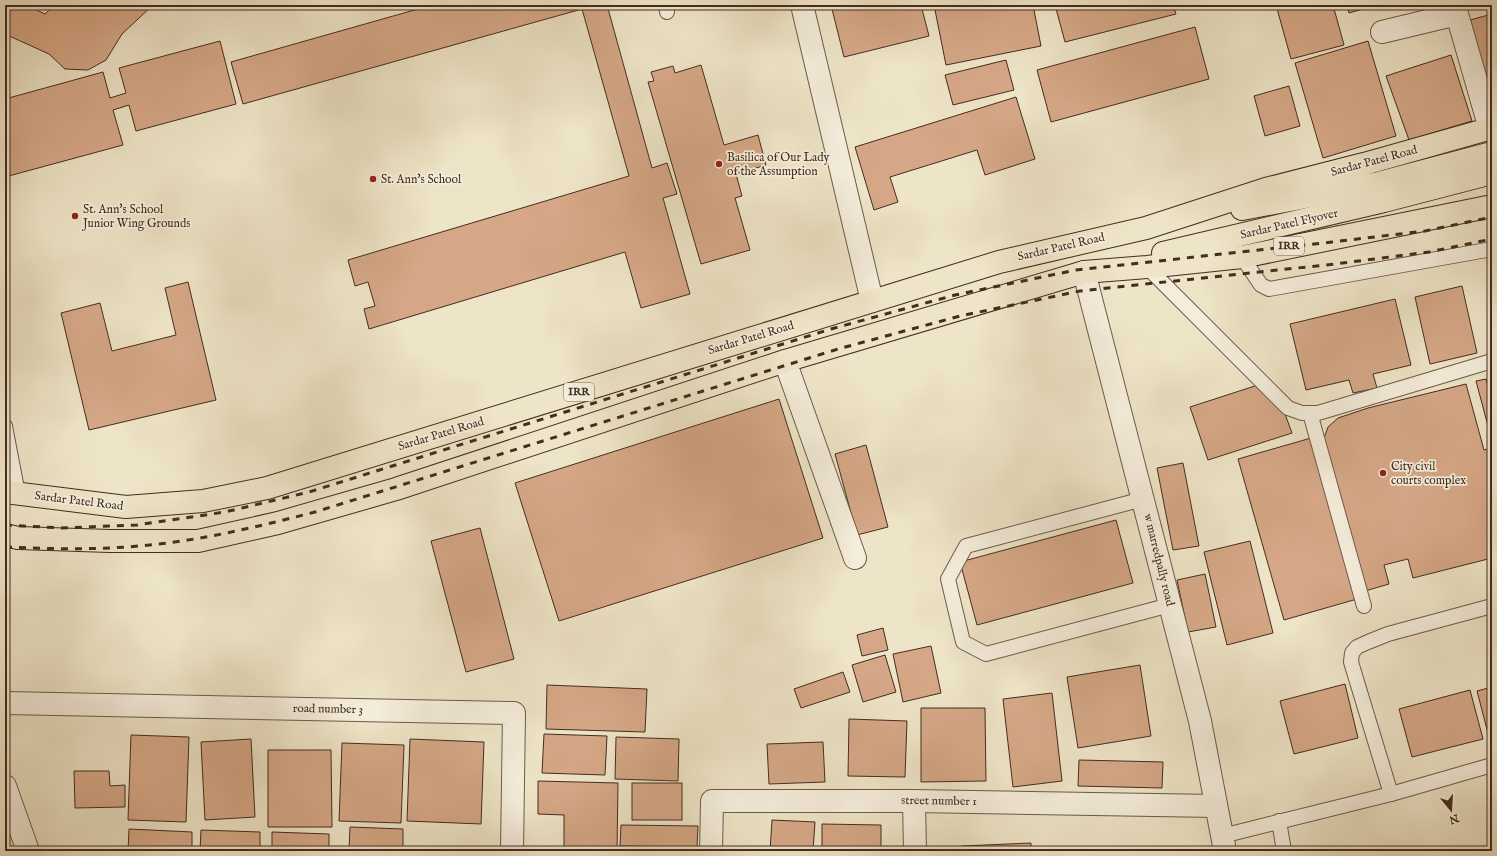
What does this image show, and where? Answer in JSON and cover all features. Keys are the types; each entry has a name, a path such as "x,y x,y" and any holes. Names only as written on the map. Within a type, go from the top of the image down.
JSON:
{"main road":[{"name":"Sardar Patel Road","path":"11,493 126,507 203,501 268,488 999,262 1146,228 1266,189 1364,164 1491,128"},
{"name":"Sardar Patel Flyover","path":"1084,272 1382,192 1492,153"},
{"name":"Sardar Patel Flyover","path":"1146,228 1382,192 1492,173"},
{"name":"IRR","path":"5,535 18,538 110,542 198,540 278,523 396,489 786,361 1084,272 1147,267 1242,256 1492,206"}],"street":[{"path":"802,5 872,301"},
{"path":"1382,32 1456,14 1491,128"},
{"name":"w marredpally road","path":"1084,272 1200,721 1224,843"},
{"path":"786,361 855,558"},
{"name":"road number 3","path":"5,703 514,713 512,851"},
{"path":"5,786 28,851"},
{"name":"street number 1","path":"712,851 712,801 914,801 1216,806"},
{"path":"914,801 914,851"}],"lane":[{"path":"1242,256 1261,285 1269,289 1492,250"},
{"path":"1147,267 1288,408 1302,413 1318,413 1492,361"},
{"path":"1310,413 1364,606"},
{"path":"5,426 11,493"},
{"path":"1143,499 966,546 948,579 963,642 986,654 1170,605"},
{"path":"1390,794 1351,662 1352,653 1357,647 1388,634 1492,606"},
{"path":"1224,843 1279,822 1390,794 1492,765"},
{"path":"1279,822 1284,851"}],"building":[{"path":"5,5 26,5 45,14 54,5 153,5 122,34 106,60 88,70 65,69 49,54 5,34"},
{"path":"432,5 607,5 652,168 667,163 677,194 663,198 690,294 641,308 625,252 369,329 364,309 375,306 368,282 355,286 348,260 629,176 582,9 243,104 231,62"},
{"path":"831,5 921,5 929,36 844,57"},
{"path":"934,5 1033,5 1041,46 946,65"},
{"path":"1055,5 1173,5 1176,14 1065,42"},
{"path":"1276,5 1333,5 1344,45 1291,59"},
{"path":"1347,5 1377,5 1349,13"},
{"path":"1492,14 1492,97 1470,20"},
{"path":"1195,27 1209,79 1051,122 1037,70"},
{"path":"220,41 236,104 136,131 129,105 113,110 123,145 5,177 5,99 103,72 110,98 126,93 119,68"},
{"path":"1368,41 1396,136 1323,158 1295,63"},
{"path":"1451,55 1472,121 1409,140 1386,76"},
{"path":"1006,60 1014,90 953,105 945,75"},
{"name":"Basilica of Our Lady of the Assumption","path":"701,65 724,145 758,135 766,165 736,174 742,196 735,198 750,250 701,264 648,82 654,81 651,72 673,66 675,73"},
{"path":"1289,86 1300,126 1265,136 1254,96"},
{"path":"1016,97 1035,159 985,175 977,150 890,177 898,202 874,210 855,147"},
{"path":"188,282 216,400 89,430 61,313 100,303 112,351 176,335 165,288"},
{"path":"1462,286 1477,353 1430,364 1415,297"},
{"path":"1395,299 1411,365 1373,374 1377,388 1353,393 1349,380 1306,390 1290,324"},
{"path":"1486,379 1492,400 1492,441 1476,381"},
{"path":"1261,384 1281,403 1292,433 1208,460 1190,407"},
{"path":"1466,384 1484,450 1492,448 1492,558 1413,578 1408,559 1384,565 1389,584 1365,591 1323,441 1328,427 1338,418 1368,408"},
{"path":"779,399 823,538 559,621 515,483"},
{"path":"1311,438 1357,599 1284,620 1238,459"},
{"path":"866,445 888,527 857,535 835,454"},
{"path":"1183,463 1199,546 1173,550 1157,468"},
{"path":"1116,520 1133,583 977,625 960,562"},
{"path":"480,528 514,659 466,672 431,541"},
{"path":"1250,541 1273,633 1227,645 1204,552"},
{"path":"1205,574 1216,627 1188,632 1177,580"},
{"path":"883,628 888,650 862,656 857,635"},
{"path":"931,646 941,693 903,702 893,654"},
{"path":"885,655 896,692 863,702 852,665"},
{"path":"1140,665 1151,736 1078,748 1067,677"},
{"path":"843,672 850,692 801,708 794,689"},
{"path":"1345,684 1358,738 1294,754 1280,701"},
{"path":"547,685 647,689 645,732 546,729"},
{"path":"1492,687 1492,737 1489,737 1477,691"},
{"path":"1470,690 1483,739 1412,757 1399,709"},
{"path":"1052,693 1062,781 1013,787 1003,699"},
{"path":"921,708 985,708 986,781 921,782"},
{"path":"849,719 907,721 905,777 848,776"},
{"path":"544,734 607,736 605,775 542,773"},
{"path":"131,735 189,737 186,822 128,820"},
{"path":"616,737 679,739 678,781 615,779"},
{"path":"251,739 255,817 205,820 201,742"},
{"path":"410,739 484,742 481,824 407,821"},
{"path":"823,742 825,782 769,784 767,744"},
{"path":"342,743 404,745 401,823 339,821"},
{"path":"268,750 331,750 332,827 268,827"},
{"path":"1079,760 1163,762 1162,788 1078,786"},
{"path":"74,771 109,771 110,786 125,785 125,807 75,808"},
{"path":"538,781 618,783 617,851 564,850 564,815 538,814"},
{"path":"632,783 682,783 682,820 632,820"},
{"path":"772,820 815,822 813,851 770,851"},
{"path":"822,824 881,825 881,851 822,851"},
{"path":"621,825 698,826 697,847 620,846"},
{"path":"350,827 403,829 403,851 349,851"},
{"path":"129,829 192,832 192,851 128,851"},
{"path":"201,830 260,832 260,851 200,851"},
{"path":"272,832 329,834 329,851 272,851"},
{"path":"1031,843 1031,851 962,851 962,846"}],"railway":[{"path":"5,525 61,528 137,525 225,512 309,492 831,329 955,295 1076,270 1425,231 1492,217"},
{"path":"5,547 72,549 139,546 184,541 271,523 315,512 838,349 960,316 1080,291 1335,264 1429,252 1492,239"}],"place":[{"name":"Basilica of Our Lady of the Assumption","path":"719,164"},
{"name":"St. Ann's School","path":"373,179"},
{"name":"St. Ann's School Junior Wing Grounds","path":"75,216"},
{"name":"City civil courts complex","path":"1383,473"}]}
